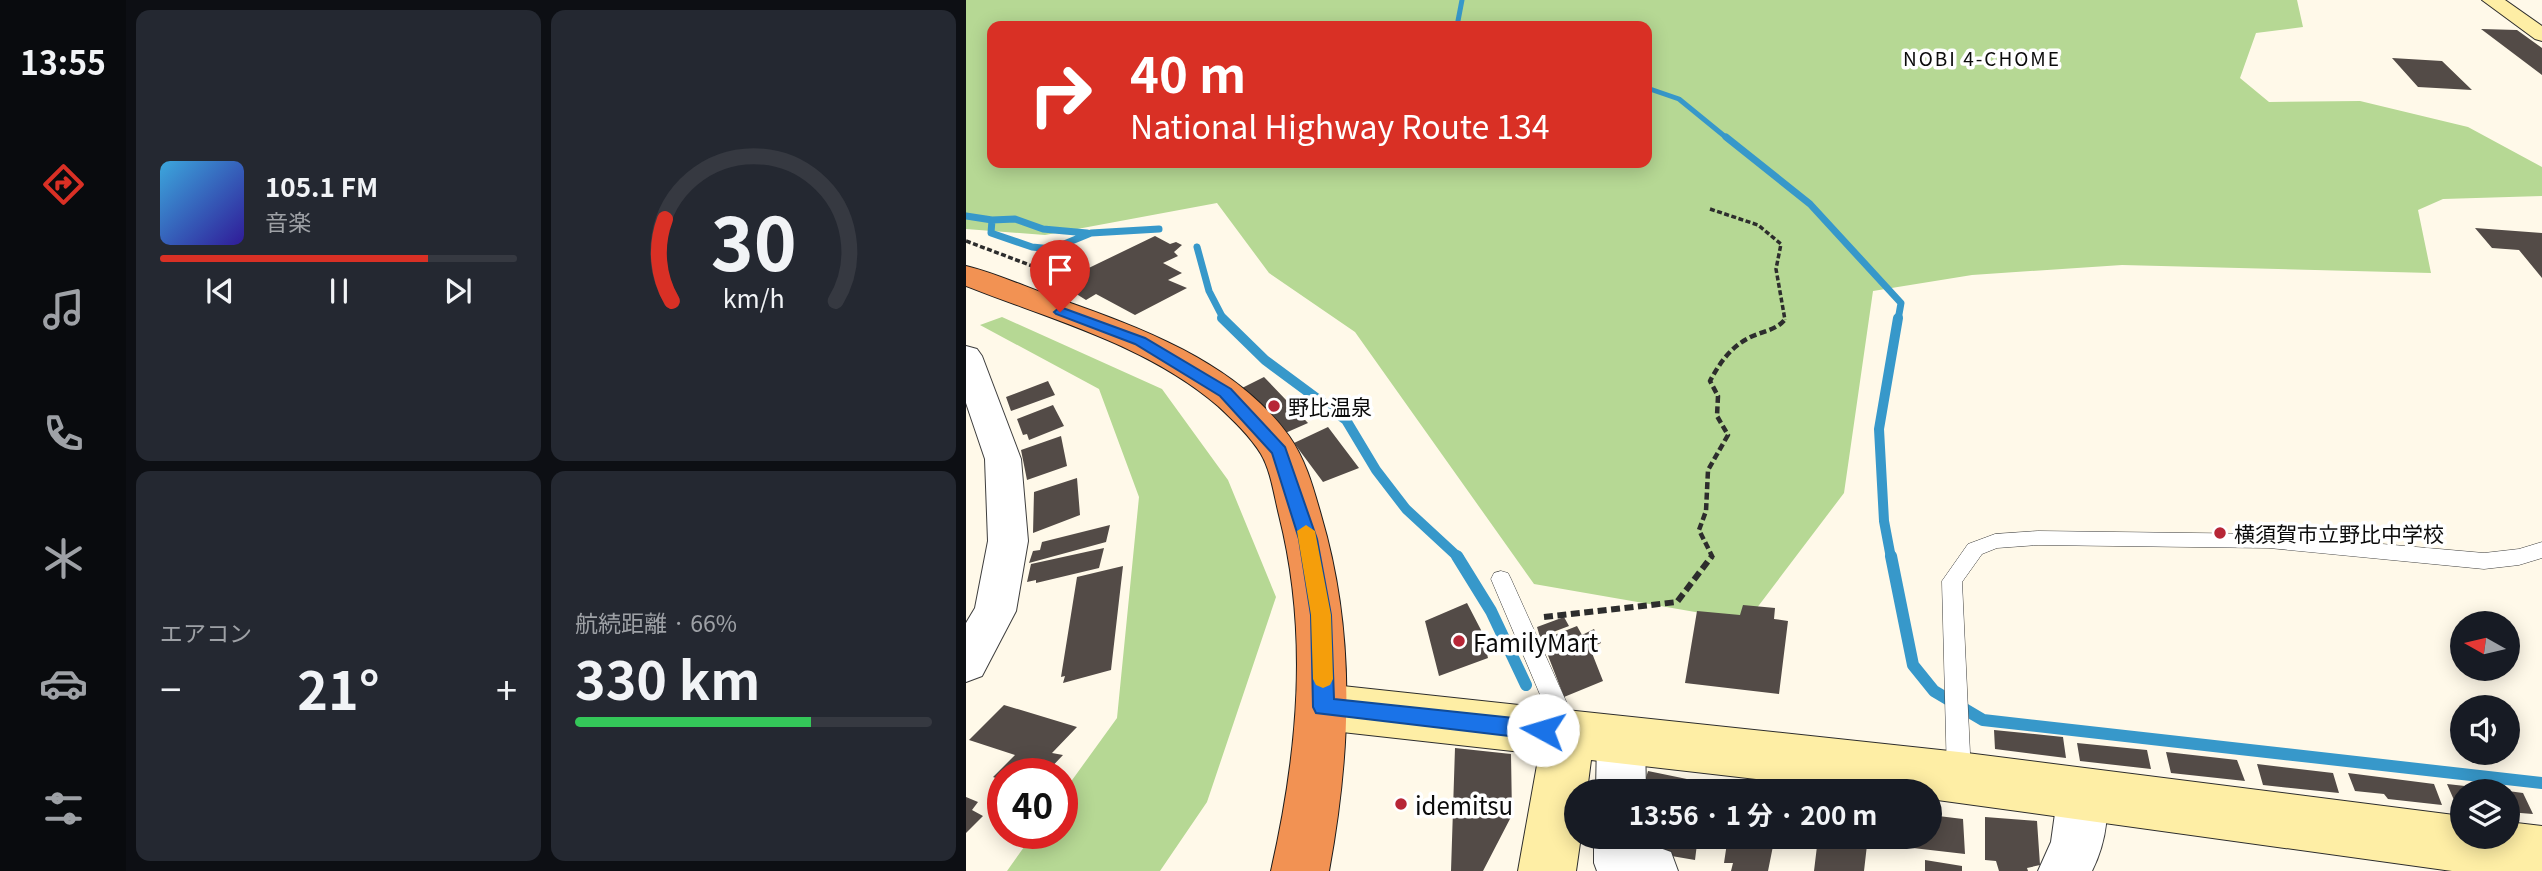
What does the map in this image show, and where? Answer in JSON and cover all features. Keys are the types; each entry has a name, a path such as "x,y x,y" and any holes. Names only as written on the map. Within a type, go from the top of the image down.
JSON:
{"highway":[{"path":"966,275 1140,341 1225,393 1279,451 1308,539 1321,615 1324,707 1311,826 1300,871"}],"street":[{"path":"2492,0 2542,34"},
{"path":"966,356 1003,459 1008,541 995,611 966,663"},
{"path":"1324,707 2083,792 2542,855"},
{"path":"1547,871 1569,733"},
{"path":"1621,740 1621,779"},
{"path":"2064,871 2076,849 2083,792"},
{"path":"1620,849 1620,863 1652,871"}],"lane":[{"path":"1959,777 1952,580 1975,549 1995,541 2038,538 2269,541 2484,561 2519,557 2542,550"},
{"path":"1501,579 1569,733"}],"path":[{"path":"1519,621 1677,602 1713,558 1699,530 1706,511 1708,470 1728,435 1717,416 1718,396 1710,382 1722,358 1747,339 1780,327 1786,319 1776,269 1781,244 1773,232 1756,223 1710,209"}],"green space":[{"path":"966,0 2297,0 2303,27 2256,33 2240,78 2269,102 2360,101 2468,127 2542,167 2542,196 2443,199 2418,210 2431,273 2122,265 1972,275 1873,291 1844,493 1747,621 1534,584 1355,332 1269,273 1217,203 1045,235 966,229"},
{"path":"1002,317 1162,389 1228,480 1276,597 1207,802 1160,871 1007,871 1023,849 1078,849 1078,772 1117,718 1139,497 1099,389 980,325"}],"building":[{"path":"2481,29 2517,30 2542,48 2542,75"},
{"path":"2392,58 2442,61 2472,90 2418,87"},
{"path":"2475,228 2542,233 2542,278 2519,250 2492,248"},
{"path":"1155,236 1170,244 1176,242 1182,245 1174,252 1178,256 1163,263 1182,273 1168,280 1187,288 1135,315 1096,294 1086,300 1070,290 1080,284 1068,278"},
{"name":"野比温泉","path":"1264,377 1308,423 1283,434 1242,388"},
{"path":"1048,381 1055,395 1011,411 1006,397"},
{"path":"1053,405 1064,426 1029,440 1027,434 1023,435 1017,419"},
{"path":"1328,427 1359,468 1323,482 1294,443"},
{"path":"1061,436 1067,466 1027,480 1021,450"},
{"path":"1077,478 1080,515 1033,533 1034,492"},
{"path":"1110,525 1106,542 1029,563 1033,551 1040,550 1042,542"},
{"path":"1104,548 1099,568 1036,583 1036,580 1027,582 1031,564"},
{"path":"1123,566 1111,670 1063,683 1065,676 1061,677 1077,577"},
{"path":"1467,603 1481,630 1488,658 1439,676 1425,621"},
{"path":"1743,605 1775,608 1774,619 1788,621 1779,694 1685,683 1697,611 1740,615"},
{"path":"1564,617 1569,626 1540,637 1537,627"},
{"path":"1577,626 1582,635 1594,629 1601,643 1590,648 1603,681 1564,697 1542,640"},
{"path":"1004,705 1077,727 1052,753 1063,755 1060,758 1012,758 1015,755 969,740"},
{"path":"1994,730 2063,737 2066,758 1995,749"},
{"path":"2077,743 2147,750 2151,769 2080,761"},
{"path":"1455,748 1511,754 1512,815 1483,871 1451,871"},
{"path":"2166,752 2237,760 2245,781 2171,773"},
{"path":"2257,764 2333,773 2339,793 2263,785"},
{"path":"1648,771 1687,779 1646,779"},
{"path":"2348,773 2434,784 2442,805 2388,799 2384,794 2355,791"},
{"path":"2520,793 2523,793 2533,814 2520,813"},
{"path":"966,797 978,802 972,810 983,816 966,833"},
{"path":"1942,816 1963,819 1965,854 1922,849 1942,849"},
{"path":"1985,817 2037,821 2040,865 2027,868 2028,871 1999,871 1996,861 1985,860"},
{"path":"1649,849 1696,849 1695,860 1648,852"},
{"path":"1726,849 1772,849 1768,871 1731,871 1733,863 1724,863"},
{"path":"1817,849 1867,849 1864,871 1814,871"},
{"path":"1925,860 1962,866 1962,871 1925,871"}],"waterway":[{"path":"1458,21 1462,0"},
{"path":"1652,90 1679,99 1728,139"},
{"path":"1726,137 1810,204 1901,303 1898,320"},
{"path":"966,216 992,220"},
{"path":"992,220 1015,219 1043,229 1087,233"},
{"path":"992,220 991,233 1032,247 1052,249 1091,233 1159,229"},
{"path":"1197,247 1209,291 1224,320"},
{"path":"1891,558 1884,521 1879,429 1898,318"},
{"path":"1224,320 1265,360 1346,420 1376,470 1406,509 1457,556"},
{"path":"1457,556 1491,611 1526,685"},
{"path":"1891,556 1913,665 1934,691 1983,720 2542,783"}],"slow traffic":[{"path":"1306,531 1321,615 1323,679"}],"place":[{"name":"野比温泉","path":"1274,406"},
{"name":"横須賀市立野比中学校","path":"2220,533"},
{"name":"FamilyMart","path":"1459,641"},
{"name":"idemitsu","path":"1401,804"}],"district":[{"name":"NOBI 4-CHOME","path":"1982,57"}],"route":[{"path":"1060,312 1140,341 1225,393 1279,451 1308,539 1321,615 1324,707 1543,730"}]}
